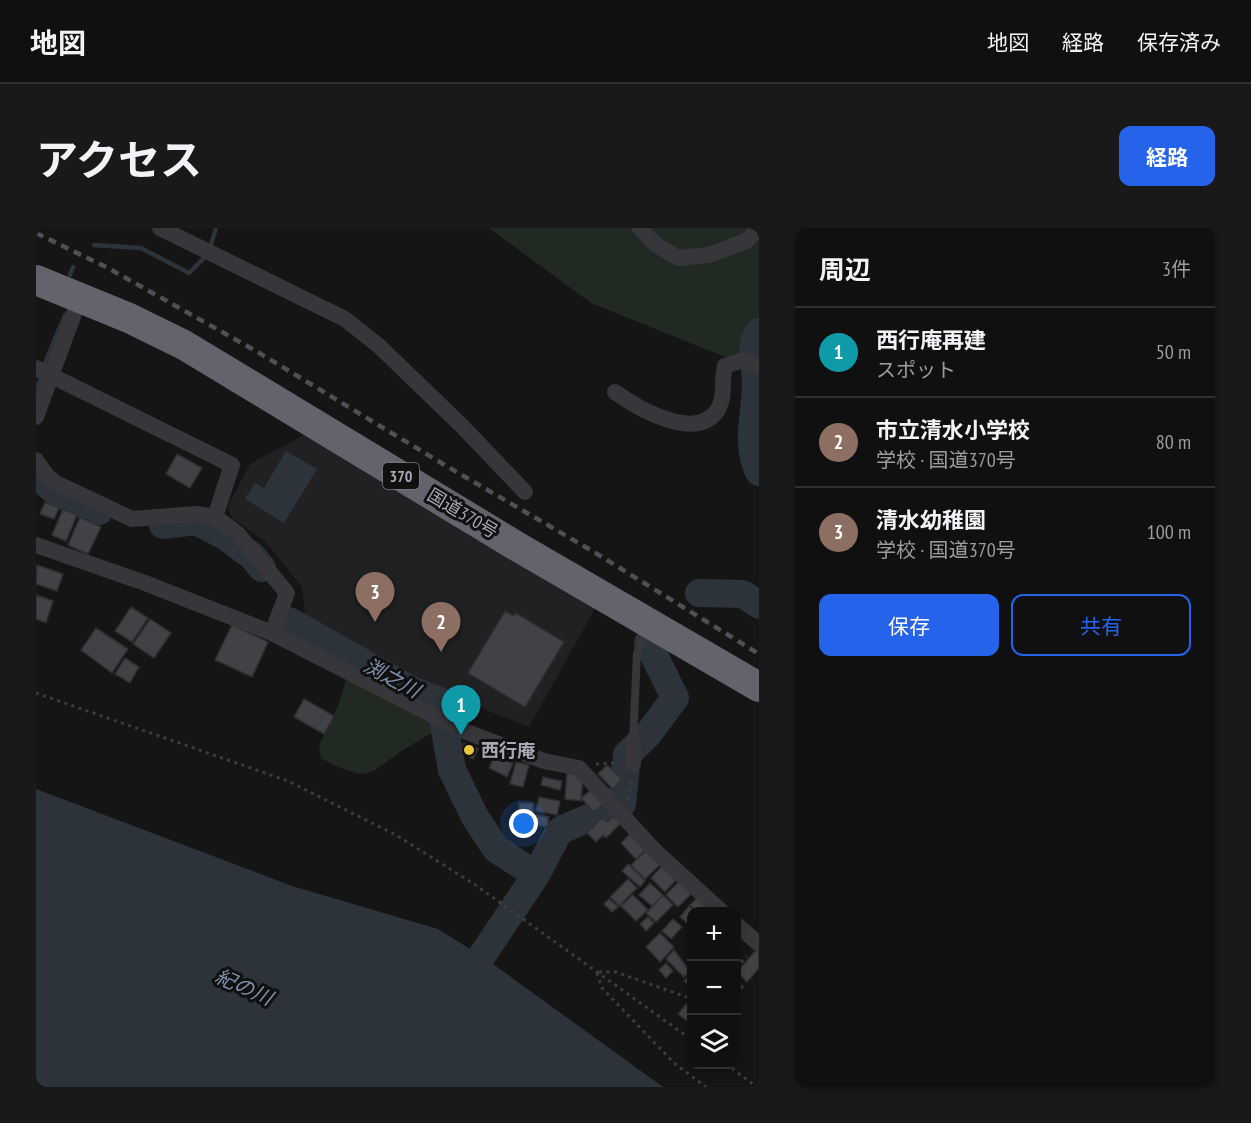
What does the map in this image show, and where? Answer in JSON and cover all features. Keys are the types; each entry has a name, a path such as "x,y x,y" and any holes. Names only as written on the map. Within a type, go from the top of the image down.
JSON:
{"highway":[{"name":"国道370号","path":"36,280 80,297 184,345 651,626 759,687"}],"street":[{"path":"160,228 345,319 379,346 462,426 525,492"},
{"path":"640,228 655,244 678,258 709,255 746,241 759,228"},
{"path":"36,417 44,371 80,297"},
{"path":"615,392 640,410 658,417 681,423 704,422 716,413 723,399 721,381 725,366 743,360 759,368"},
{"path":"44,371 232,465 215,517"},
{"path":"36,460 47,476 56,483 132,519 196,514 215,517 238,534 287,593 272,633"},
{"path":"36,546 145,583 272,633 464,731 544,761 579,768 654,850 717,907"},
{"path":"741,928 759,944"}],"lane":[{"path":"631,757 637,653 651,626"}],"path":[{"path":"36,693 288,781 396,835 474,884 687,1036"},
{"path":"579,768 631,757 626,804"},
{"path":"597,972 616,972 687,997"},
{"path":"597,972 602,988 674,1064 706,1087"},
{"path":"732,1069 757,1087"}],"shaded area":[{"path":"489,228 759,228 759,340 732,360 591,303"},
{"path":"309,432 602,596 529,727 448,695 337,637 305,614 302,587 266,542 232,518 228,506 250,464"},
{"path":"347,676 434,721 434,733 398,753 379,768 362,774 339,767 321,758 319,745 339,704"}],"water":[{"path":"286,451 317,469 284,523 245,499 255,483 264,488"},
{"name":"紀の川","path":"36,789 292,886 438,929 486,959 663,1087 42,1087 36,1083"}],"building":[{"path":"177,454 202,468 190,488 166,474"},
{"path":"45,502 59,508 54,519 40,514"},
{"path":"63,509 77,515 66,541 52,535"},
{"path":"80,517 101,527 88,554 68,545"},
{"path":"37,565 63,574 57,591 36,584"},
{"path":"36,595 53,601 46,623 36,619"},
{"path":"131,607 148,618 132,642 115,631"},
{"path":"505,611 514,616 516,613 564,642 525,707 468,673"},
{"path":"150,619 171,633 154,658 133,644"},
{"path":"232,625 268,642 252,677 215,660"},
{"path":"96,628 128,649 112,673 81,650"},
{"path":"125,658 139,667 130,683 115,674"},
{"path":"304,699 334,716 324,734 294,717"},
{"path":"464,743 478,749 473,759 460,752"},
{"path":"495,754 513,763 507,777 489,768"},
{"path":"516,762 529,765 523,787 510,784"},
{"path":"607,765 622,779 613,789 598,774"},
{"path":"567,773 583,774 581,801 565,799"},
{"path":"543,777 562,781 560,790 541,785"},
{"path":"592,789 605,803 594,812 581,798"},
{"path":"539,797 560,801 557,815 536,811"},
{"path":"519,803 533,803 533,822 519,822"},
{"path":"535,815 549,817 548,827 533,824"},
{"path":"614,816 621,823 606,838 603,835 596,842 587,833 602,818 607,822"},
{"path":"631,833 646,849 636,859 621,843"},
{"path":"648,849 662,863 645,879 631,865"},
{"path":"628,864 645,881 640,887 622,871"},
{"path":"662,866 676,880 665,892 651,878"},
{"path":"628,879 637,888 619,906 610,897"},
{"path":"679,881 692,893 678,907 666,895"},
{"path":"650,883 663,895 652,906 639,895"},
{"path":"633,895 648,910 636,921 621,906"},
{"path":"663,895 673,905 656,922 646,913"},
{"path":"698,897 706,907 692,907 690,905"},
{"path":"609,899 618,907 612,912 604,904"},
{"path":"687,908 687,923 680,917"},
{"path":"648,917 654,923 646,931 640,924"},
{"path":"673,919 682,927 671,939 662,931"},
{"path":"660,933 674,947 660,962 646,947"},
{"path":"674,950 687,967 687,974 684,977 666,959"},
{"path":"756,950 759,953 759,968 747,982 741,976 741,967"},
{"path":"666,963 673,971 666,978 659,970"},
{"path":"687,1003 687,1021 678,1014"}],"waterway":[{"path":"210,248 216,228"},
{"path":"94,245 141,248 189,273 206,256"},
{"path":"70,275 73,267"},
{"path":"45,363 65,315"},
{"path":"759,332 753,351 756,394 752,428 753,450 759,472"},
{"path":"36,390 40,380"},
{"name":"渕之川","path":"36,472 56,491 99,511"},
{"name":"渕之川","path":"163,525 196,521 225,536 252,556 262,568"},
{"path":"699,593 743,594 759,605"},
{"name":"渕之川","path":"289,621 411,690 440,701 452,770 475,817 496,849 536,875"},
{"path":"461,987 536,875 558,833 622,804 627,755 649,733 675,698 648,643"}],"railway":[{"path":"36,233 108,268 256,351 594,552 759,654"}],"place":[{"name":"清水幼稚園","path":"375,622"},
{"name":"市立清水小学校","path":"441,652"},
{"name":"西行庵再建","path":"461,735"},
{"name":"西行庵","path":"469,750"}]}
